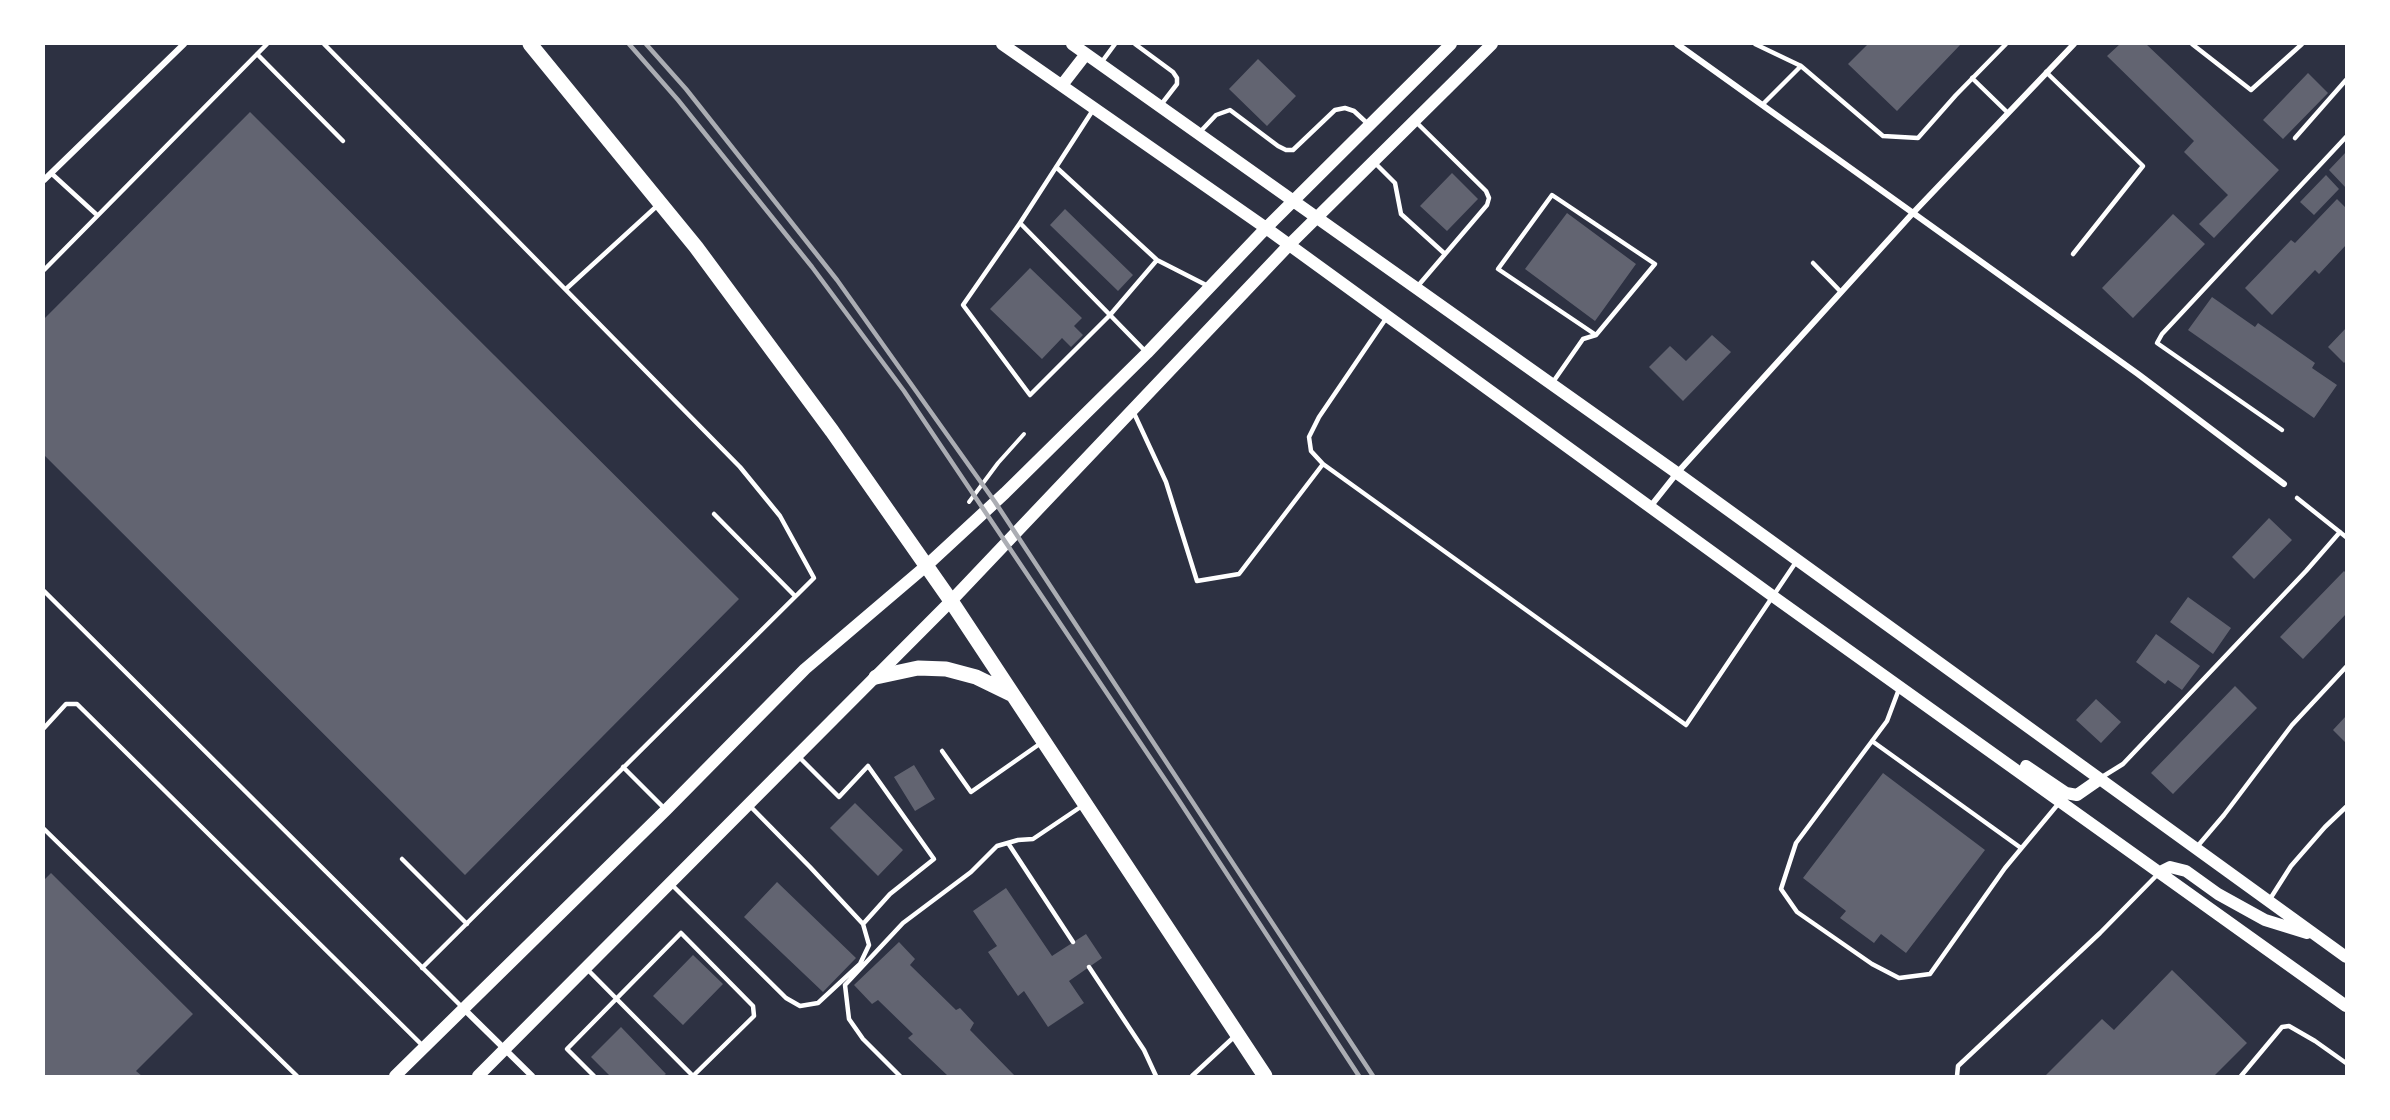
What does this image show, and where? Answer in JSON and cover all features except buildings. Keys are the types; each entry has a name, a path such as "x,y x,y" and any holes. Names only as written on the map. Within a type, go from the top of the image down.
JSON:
{"main road":[{"path":"530,44 696,247 825,421 951,601 1265,1077"},
{"path":"1002,44 1266,228 1774,597 1955,724 2346,1006"},
{"path":"1072,44 1677,473 2346,957"},
{"path":"395,1077 666,810 805,669 926,566 1005,493 1147,353 1266,228 1451,44"},
{"path":"478,1077 951,601 1289,245 1492,44"},
{"path":"1062,86 1086,54"},
{"path":"876,677 918,668 946,669 976,677 1013,695"},
{"path":"1955,724 1995,746 2066,793 2077,795 2100,779"},
{"path":"2160,872 2170,867 2186,871 2218,894 2265,920 2320,937"}],"street":[{"path":"44,180 184,44"},
{"path":"1677,44 2138,374 2284,484"},
{"path":"1650,507 1677,473 1912,213 2073,44"},
{"path":"463,1008 532,1077"}],"lane":[{"path":"44,270 267,44"},
{"path":"324,44 740,467 780,516 814,578 422,968"},
{"path":"1100,64 1115,44"},
{"path":"1135,44 1173,72 1177,78 1177,84 1160,106"},
{"path":"1755,44 1801,66 1883,136 1918,138 2006,44"},
{"path":"2192,44 2251,90 2302,44"},
{"path":"257,54 343,141"},
{"path":"1762,105 1801,66"},
{"path":"2046,72 2143,166 2073,254"},
{"path":"1972,78 2008,113"},
{"path":"2295,138 2346,80"},
{"path":"1094,108 1020,223 963,305 1030,396 1110,315 1157,260"},
{"path":"1198,134 1216,115 1230,110 1286,150 1297,148 1335,110 1345,108 1354,111 1370,126"},
{"path":"1415,121 1486,191 1489,198 1487,205 1416,289"},
{"path":"2282,430 2157,343 2170,326 2346,137"},
{"path":"1375,162 1395,183 1401,213 1445,254"},
{"path":"1056,167 1157,260 1210,287"},
{"path":"51,173 98,215"},
{"path":"1552,384 1582,339 1596,335 1655,264 1552,195 1498,269 1596,335"},
{"path":"566,289 660,203"},
{"path":"1020,223 1147,353"},
{"path":"1813,263 1841,292"},
{"path":"1387,317 1319,417 1310,437 1311,451 1323,464 1686,725 1798,560"},
{"path":"1133,411 1166,482 1197,581 1239,574 1323,464"},
{"path":"2297,498 2346,537"},
{"path":"714,514 795,596"},
{"path":"2100,779 2123,764 2306,571 2340,532"},
{"path":"44,591 463,1008"},
{"path":"2196,848 2292,726 2346,667"},
{"path":"1900,686 1887,721 1796,843 1780,889 1797,912 1872,964 1899,978 1930,974 2021,848 2061,801"},
{"path":"44,728 66,704 77,704 424,1047"},
{"path":"942,751 971,792 1043,741"},
{"path":"1872,741 2021,848"},
{"path":"798,756 839,796 868,766 934,859 890,894 863,924"},
{"path":"624,767 666,810"},
{"path":"671,884 786,998 800,1006 818,1003 860,964 869,945 863,924 748,805"},
{"path":"900,1077 863,1039 849,1020 845,986 903,923 971,872 997,846 1033,839 1085,805"},
{"path":"2269,901 2291,866 2346,807"},
{"path":"44,829 297,1077"},
{"path":"1008,843 1073,942"},
{"path":"402,859 467,924"},
{"path":"1957,1077 1958,1066 2100,933 2160,872"},
{"path":"586,968 617,998 693,1076 754,1016 753,1006 681,933 617,998 567,1049 594,1077"},
{"path":"1089,967 1144,1050 1156,1077"},
{"path":"2241,1077 2282,1027 2289,1026 2346,1063"},
{"path":"1192,1077 1237,1034"}],"path":[{"path":"969,502 998,463 1024,434"}],"railway":[{"path":"629,44 678,100 812,267 904,391 1176,796 1359,1076"},
{"path":"646,44 686,89 837,280 995,502 1373,1076"}]}
